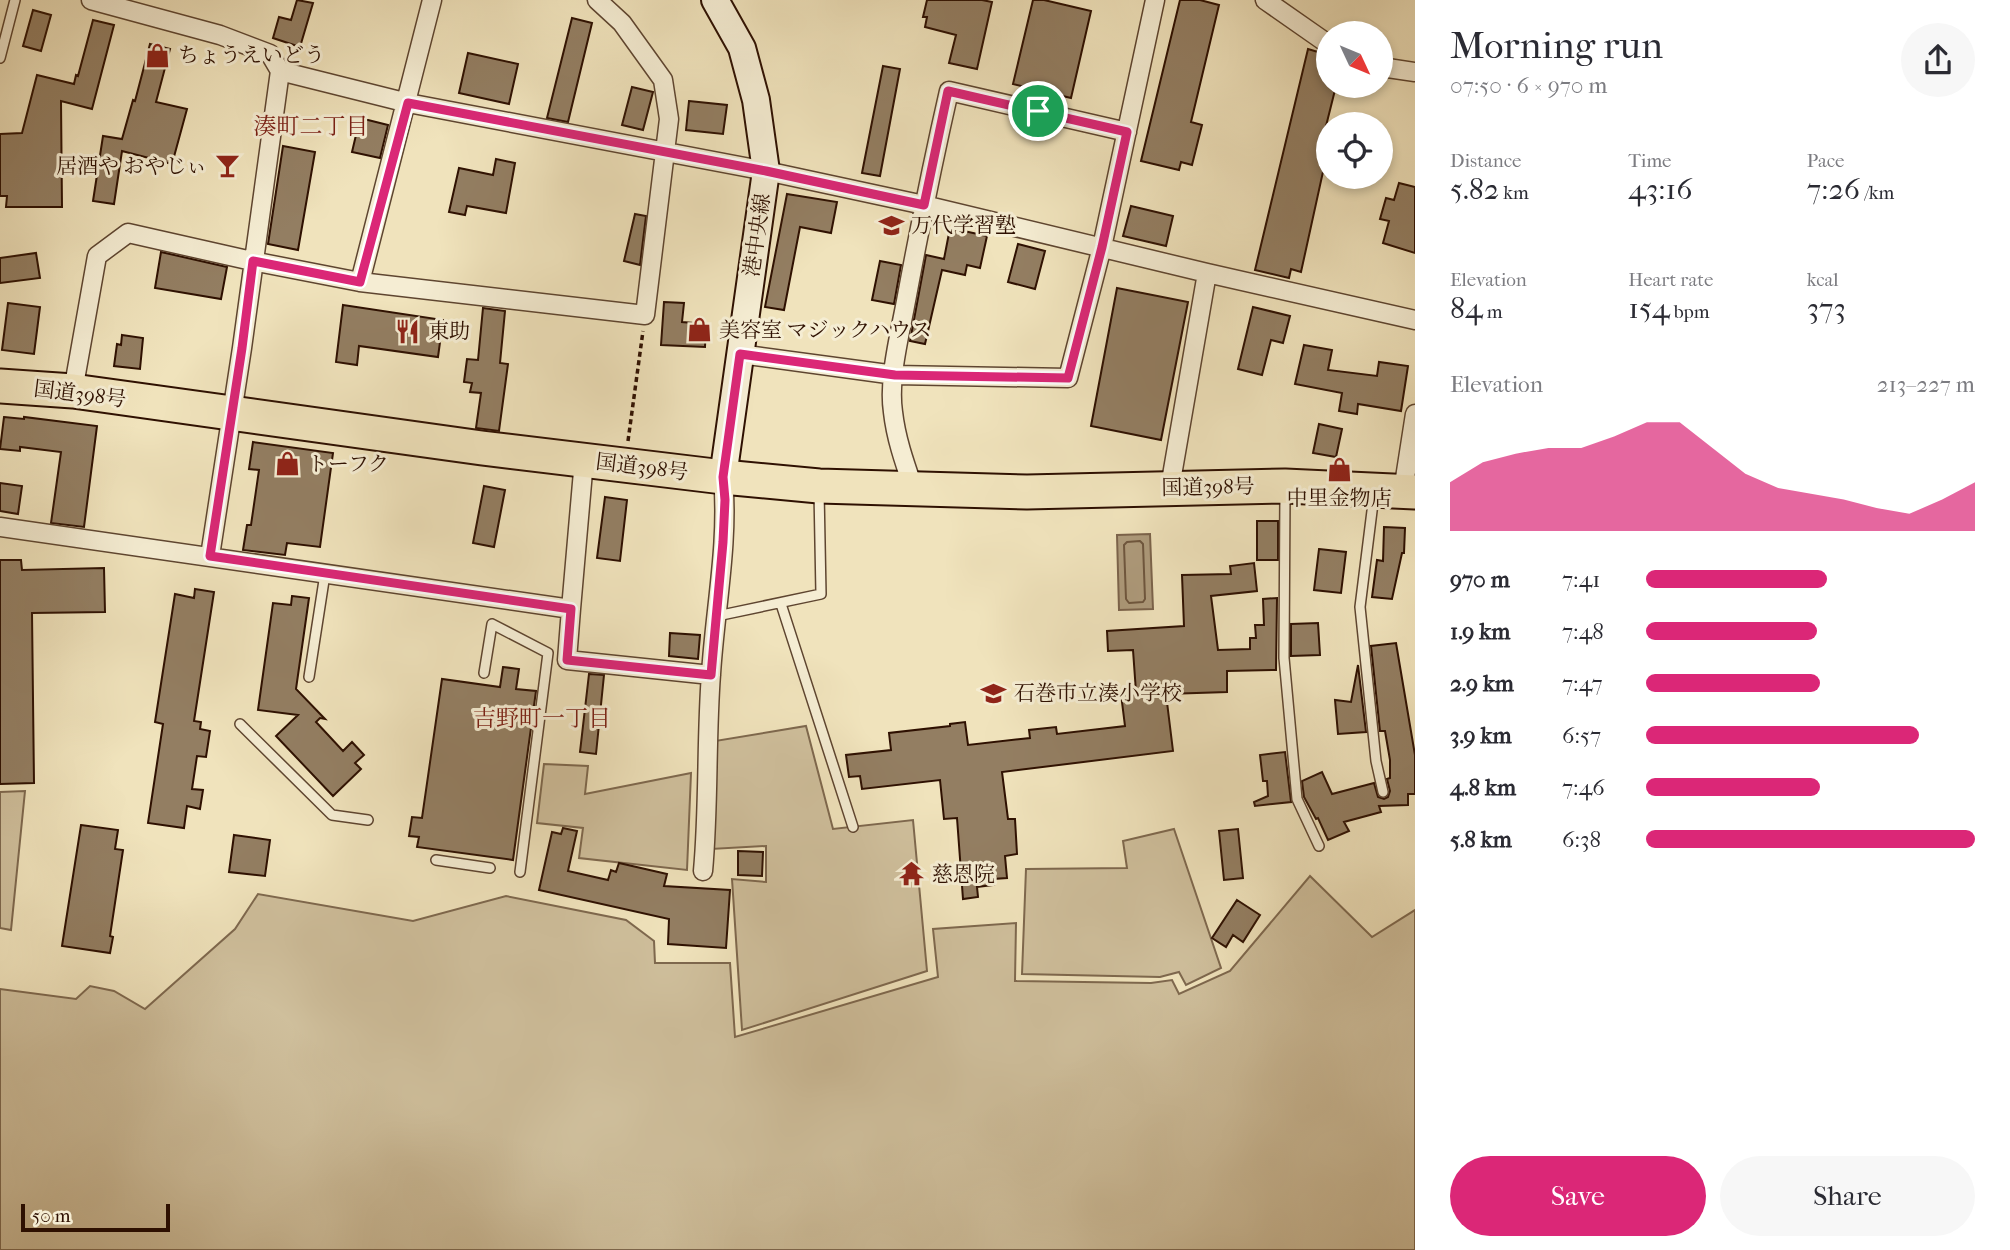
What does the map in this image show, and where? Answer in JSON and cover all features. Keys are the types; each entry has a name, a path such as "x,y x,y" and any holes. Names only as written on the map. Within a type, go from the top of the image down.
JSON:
{"highway":[{"name":"国道398号","path":"0,386 73,391 584,460 819,486 1027,492 1285,486 1398,491"}],"street":[{"path":"91,0 142,6 220,35 270,54 280,71 210,556"},
{"path":"360,282 408,103 432,0"},
{"path":"73,391 97,256 128,233 360,282 645,315 667,152 669,120 663,80 622,23 597,0"},
{"name":"港中央線","path":"715,0 742,48 756,100 766,171 723,477"},
{"path":"740,354 895,375 1068,378 1102,247 1155,0"},
{"path":"1265,0 1316,36"},
{"path":"1393,69 1415,72"},
{"path":"280,71 408,103 766,171 924,205 1415,320"},
{"path":"914,490 900,448 892,411 895,375 924,205 948,91 1127,132"},
{"path":"1170,487 1207,273"},
{"path":"1398,491 1415,414"},
{"path":"584,460 567,660 711,675"},
{"path":"704,871 711,675 723,542 723,477"},
{"path":"0,527 571,609"}],"lane":[{"path":"0,58 15,0"},
{"path":"716,616 821,594 819,486"},
{"path":"1285,486 1284,658 1297,799 1319,846"},
{"path":"1383,792 1377,761 1360,607 1398,491"},
{"path":"309,677 326,574"},
{"path":"781,604 853,827"},
{"path":"484,673 492,624 548,653 520,872"},
{"path":"240,723 332,815 368,820"},
{"path":"436,860 490,868"}],"path":[{"path":"624,465 645,315"}],"shaded area":[{"path":"806,726 833,829 913,820 927,971 742,1030 732,879 766,882 766,846 711,849 715,741"},
{"path":"544,764 588,766 585,794 691,773 687,870 579,858 583,828 537,823"},
{"path":"25,791 11,930 0,928 0,792"},
{"path":"1174,829 1221,968 1186,985 1179,972 1160,977 1022,974 1026,869 1127,868 1123,841"},
{"path":"1310,876 1372,937 1415,910 1415,1250 0,1250 0,989 76,999 90,986 114,991 145,1009 235,929 258,894 413,921 506,896 626,920 654,941 655,963 730,963 735,1037 938,977 933,929 1016,923 1015,981 1151,983 1172,980 1179,994 1230,971"}],"water":[{"path":"1150,534 1153,609 1119,610 1117,535"}],"building":[{"path":"297,0 313,3 300,47 273,38 279,17 291,20"},
{"path":"927,0 992,2 977,69 949,63 956,35 925,27 927,17 923,17"},
{"path":"1033,0 1091,11 1071,98 1013,84"},
{"path":"1180,0 1200,0 1219,5 1191,122 1202,125 1192,165 1181,162 1179,170 1141,161"},
{"path":"33,10 51,15 41,51 23,46"},
{"path":"572,18 592,23 568,122 547,118"},
{"path":"93,20 114,25 92,109 61,101 62,207 6,207 7,196 0,196 0,134 22,133 37,75 74,84"},
{"path":"150,44 170,49 156,102 187,109 172,164 122,151 114,204 93,201 103,136 122,139"},
{"path":"1308,49 1316,51 1316,98 1333,98 1330,112 1316,112 1316,189 1319,189 1301,272 1291,269 1289,278 1255,270"},
{"path":"468,53 518,64 509,104 459,93"},
{"path":"883,66 900,69 880,176 862,173"},
{"path":"632,87 653,92 643,130 622,125"},
{"path":"689,101 727,105 723,134 686,130"},
{"path":"360,118 388,125 380,158 352,152"},
{"path":"283,146 315,152 298,250 268,244"},
{"path":"496,159 515,163 506,213 467,206 465,215 449,212 459,168 493,175"},
{"path":"1399,183 1415,187 1415,253 1383,243 1389,221 1380,219 1386,198 1394,200"},
{"path":"787,194 837,202 831,233 800,227 784,310 765,307"},
{"path":"1131,206 1173,216 1166,246 1123,236"},
{"path":"635,214 646,216 640,265 624,261"},
{"path":"950,228 987,236 980,268 967,265 965,275 942,270 925,344 910,341 926,255 944,259"},
{"path":"1018,244 1045,251 1035,289 1008,282"},
{"path":"161,252 227,267 221,299 155,288"},
{"path":"36,253 40,278 0,283 0,258"},
{"path":"880,261 901,265 894,304 872,300"},
{"path":"1117,288 1188,302 1161,440 1091,426"},
{"path":"664,302 684,303 682,322 706,324 705,347 661,345"},
{"path":"8,303 40,307 34,354 2,350"},
{"path":"343,305 443,320 438,357 359,346 357,365 336,362"},
{"path":"1253,307 1290,316 1283,343 1271,340 1262,375 1238,369"},
{"path":"483,308 505,311 500,363 508,364 499,431 476,428 481,393 470,392 472,383 464,382 467,359 478,360"},
{"path":"122,335 143,338 140,369 114,366 117,344 121,345"},
{"path":"1304,345 1332,350 1328,370 1377,376 1379,362 1408,366 1401,411 1358,404 1357,414 1339,411 1342,393 1295,384"},
{"path":"4,417 97,426 84,527 51,523 61,452 20,447 20,451 0,449"},
{"path":"1319,424 1342,429 1336,457 1313,453"},
{"path":"253,442 333,453 320,547 287,543 285,555 243,550 247,525 251,525 259,470 249,469"},
{"path":"0,483 22,486 18,514 0,511"},
{"path":"484,486 505,490 494,547 473,543"},
{"path":"605,497 627,500 620,561 597,558"},
{"path":"1257,521 1278,521 1278,560 1257,560"},
{"path":"1384,527 1405,528 1404,553 1392,599 1372,597 1377,560 1383,561"},
{"path":"1319,549 1346,552 1341,593 1314,590"},
{"path":"0,560 21,560 22,570 104,568 105,612 32,613 34,783 0,784"},
{"path":"1254,563 1257,591 1211,596 1218,650 1250,649 1250,638 1256,638 1255,625 1264,625 1263,599 1277,598 1276,670 1227,671 1227,692 1166,694 1173,751 1002,772 1008,819 1015,819 1017,854 1005,856 1007,878 993,879 994,885 977,887 978,897 963,899 957,818 944,819 940,780 862,789 860,776 849,777 846,755 891,750 889,733 965,722 968,745 1030,738 1029,730 1056,727 1057,734 1125,726 1121,694 1136,692 1133,650 1108,651 1107,631 1184,626 1182,575 1231,574 1230,566"},
{"path":"195,589 214,592 194,721 201,722 200,729 210,731 206,757 197,756 192,789 203,790 200,809 187,806 184,828 148,823 163,724 155,722 175,594 194,598"},
{"path":"292,596 309,598 296,689 325,719 320,718 316,722 343,751 352,742 364,755 355,763 361,769 333,796 276,736 298,715 258,710 273,603 291,605"},
{"path":"1318,623 1320,655 1291,656 1291,624"},
{"path":"670,633 700,635 698,659 669,656"},
{"path":"1396,643 1415,755 1415,794 1408,794 1408,805 1379,806 1381,812 1344,822 1349,831 1328,840 1304,797 1302,781 1322,772 1332,794 1374,783 1378,797 1388,797 1390,760 1385,731 1380,731 1371,646"},
{"path":"1358,665 1366,732 1338,734 1335,700 1351,702"},
{"path":"503,667 519,669 516,689 536,691 513,860 417,847 419,837 409,836 412,817 422,818 442,679 500,687"},
{"path":"589,674 604,675 596,754 580,752"},
{"path":"1285,752 1291,802 1255,806 1254,802 1268,796 1260,755"},
{"path":"81,825 118,830 115,849 123,850 110,936 113,937 110,953 62,946"},
{"path":"563,828 577,831 568,871 608,880 611,870 616,872 619,863 667,874 664,886 730,890 726,948 668,944 669,919 539,890 552,832 561,834"},
{"path":"1238,829 1243,878 1224,880 1219,831"},
{"path":"234,835 270,840 265,876 229,872"},
{"path":"738,851 763,852 762,876 738,875"},
{"path":"1237,900 1260,915 1243,942 1233,935 1226,947 1212,938"}],"place":[{"name":"ちょうえいどう","path":"158,55"},
{"name":"居酒や おやじぃ","path":"227,166"},
{"name":"万代学習塾","path":"891,225"},
{"name":"美容室 マジックハウス","path":"699,330"},
{"name":"東助","path":"408,331"},
{"name":"トーフク","path":"287,464"},
{"name":"中里金物店","path":"1339,469"},
{"name":"石巻市立湊小学校","path":"994,693"},
{"name":"慈恩院","path":"912,874"}],"district":[{"name":"湊町二丁目","path":"311,126"},
{"name":"吉野町一丁目","path":"542,718"}],"route":[{"path":"948,91 1038,111 1127,132 1102,247 1068,378 895,375 740,354 723,477 723,542 711,675 567,660 571,609 210,556 253,261 360,282 408,103 766,171 924,205 948,91"}]}
